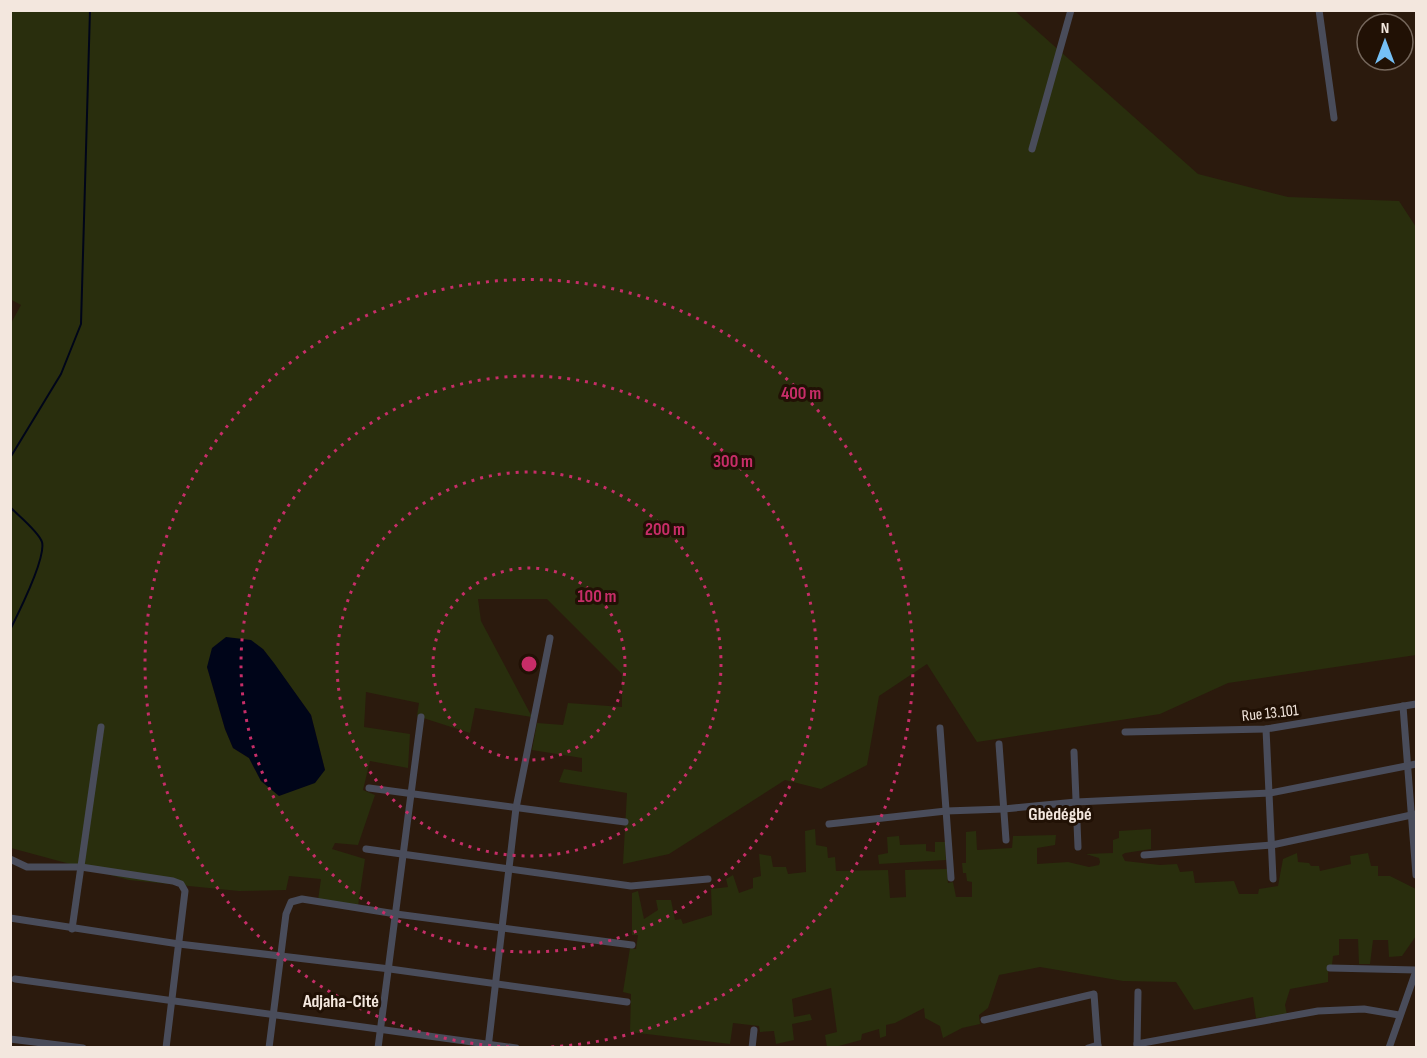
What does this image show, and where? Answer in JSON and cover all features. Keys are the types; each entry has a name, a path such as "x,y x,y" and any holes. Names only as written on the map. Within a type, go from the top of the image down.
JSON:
{"street":[{"path":"1032,149 1071,10"},
{"path":"1319,10 1334,118"},
{"path":"489,1046 516,808 550,638"},
{"name":"Rue 13.101","path":"1125,732 1266,729 1416,704"},
{"path":"1404,706 1414,815 1416,875"},
{"path":"378,1047 390,969 421,717"},
{"path":"72,929 101,727"},
{"path":"940,728 951,878"},
{"path":"1266,729 1273,879"},
{"path":"999,744 1006,840"},
{"path":"1074,752 1078,847"},
{"path":"829,824 946,811 1270,793 1416,764"},
{"path":"369,788 625,822"},
{"path":"1144,855 1272,845 1414,815"},
{"path":"366,849 631,886 708,879"},
{"path":"10,859 27,867 81,867 173,881 181,885 185,891 166,1047"},
{"path":"268,1047 286,914 291,902 302,899 396,914 632,945"},
{"path":"10,918 179,944 390,969 627,1002"},
{"path":"1330,968 1416,971 1389,1047"},
{"path":"15,979 489,1046 516,1047"},
{"path":"1138,992 1137,1046 1318,1011 1364,1009 1399,1015"},
{"path":"984,1020 1094,994 1098,1046 1088,1047"},
{"path":"752,1047 754,1030"},
{"path":"10,1039 83,1047"}],"green space":[{"path":"10,11 1015,11 1198,174 1288,197 1399,201 1416,227 1416,655 1228,683 1160,714 977,742 927,664 879,696 867,765 821,789 785,780 669,854 623,864 627,793 559,782 564,769 582,772 582,758 532,750 537,723 563,725 568,703 622,707 622,674 547,599 478,599 481,621 532,717 475,708 470,733 417,716 419,703 366,692 364,727 410,734 408,768 370,761 363,790 375,795 358,845 335,843 332,849 365,859 358,906 318,900 321,879 289,876 286,890 239,891 129,880 11,848 10,325 21,305 10,299","holes":["263,649 311,715 325,770 261,781 249,758 233,748 225,729 207,667"]},
{"path":"815,829 816,845 827,847 828,858 835,857 836,871 888,870 890,898 906,897 905,870 947,869 948,883 953,882 956,897 972,897 972,882 967,881 962,863 966,863 966,832 976,831 977,850 1012,848 1013,836 1056,835 1055,845 1037,848 1037,864 1068,862 1089,867 1099,865 1100,862 1099,858 1086,854 1113,853 1113,840 1119,838 1119,831 1151,829 1151,849 1125,853 1122,855 1125,861 1160,865 1177,864 1180,872 1193,871 1195,883 1234,881 1239,894 1258,894 1259,889 1278,886 1283,859 1297,853 1298,862 1319,866 1320,871 1351,864 1350,856 1368,853 1371,866 1378,866 1378,876 1390,876 1416,889 1416,936 1402,956 1389,957 1388,940 1373,940 1370,964 1359,964 1358,939 1339,939 1339,955 1333,956 1332,965 1328,967 1328,982 1290,989 1285,1005 1287,1015 1256,1018 1253,997 1194,1010 1176,982 1123,981 1040,967 999,975 988,1008 979,1015 980,1024 962,1028 943,1038 940,1026 925,1018 924,1008 895,1023 886,1025 886,1036 880,1038 879,1029 862,1034 861,1040 827,1047 825,1035 837,1032 831,988 792,999 794,1017 810,1014 812,1020 792,1024 794,1040 776,1044 774,1031 760,1032 759,1026 733,1023 730,1044 630,1032 631,994 623,992 630,948 636,949 638,935 632,935 632,893 638,891 644,919 658,910 656,900 671,900 675,920 681,919 683,924 712,915 711,889 728,887 726,879 733,875 739,893 753,888 753,878 761,876 759,854 771,856 773,867 786,867 788,874 806,872 805,831"},
{"path":"899,836 900,845 926,844 926,851 935,852 935,842 945,842 946,860 879,864 878,855 888,853 887,837"}],"water":[{"path":"226,637 251,640 263,649 311,715 325,770 315,783 279,796 261,781 249,758 233,748 225,729 207,667 212,648"}],"waterway":[{"path":"10,458 61,374 81,324 90,10"},
{"path":"10,507 37,533 42,542 40,560 10,630"}],"district":[{"name":"Gbèdégbé","path":"1060,814"},
{"name":"Adjaha-Cité","path":"341,1001"}]}
